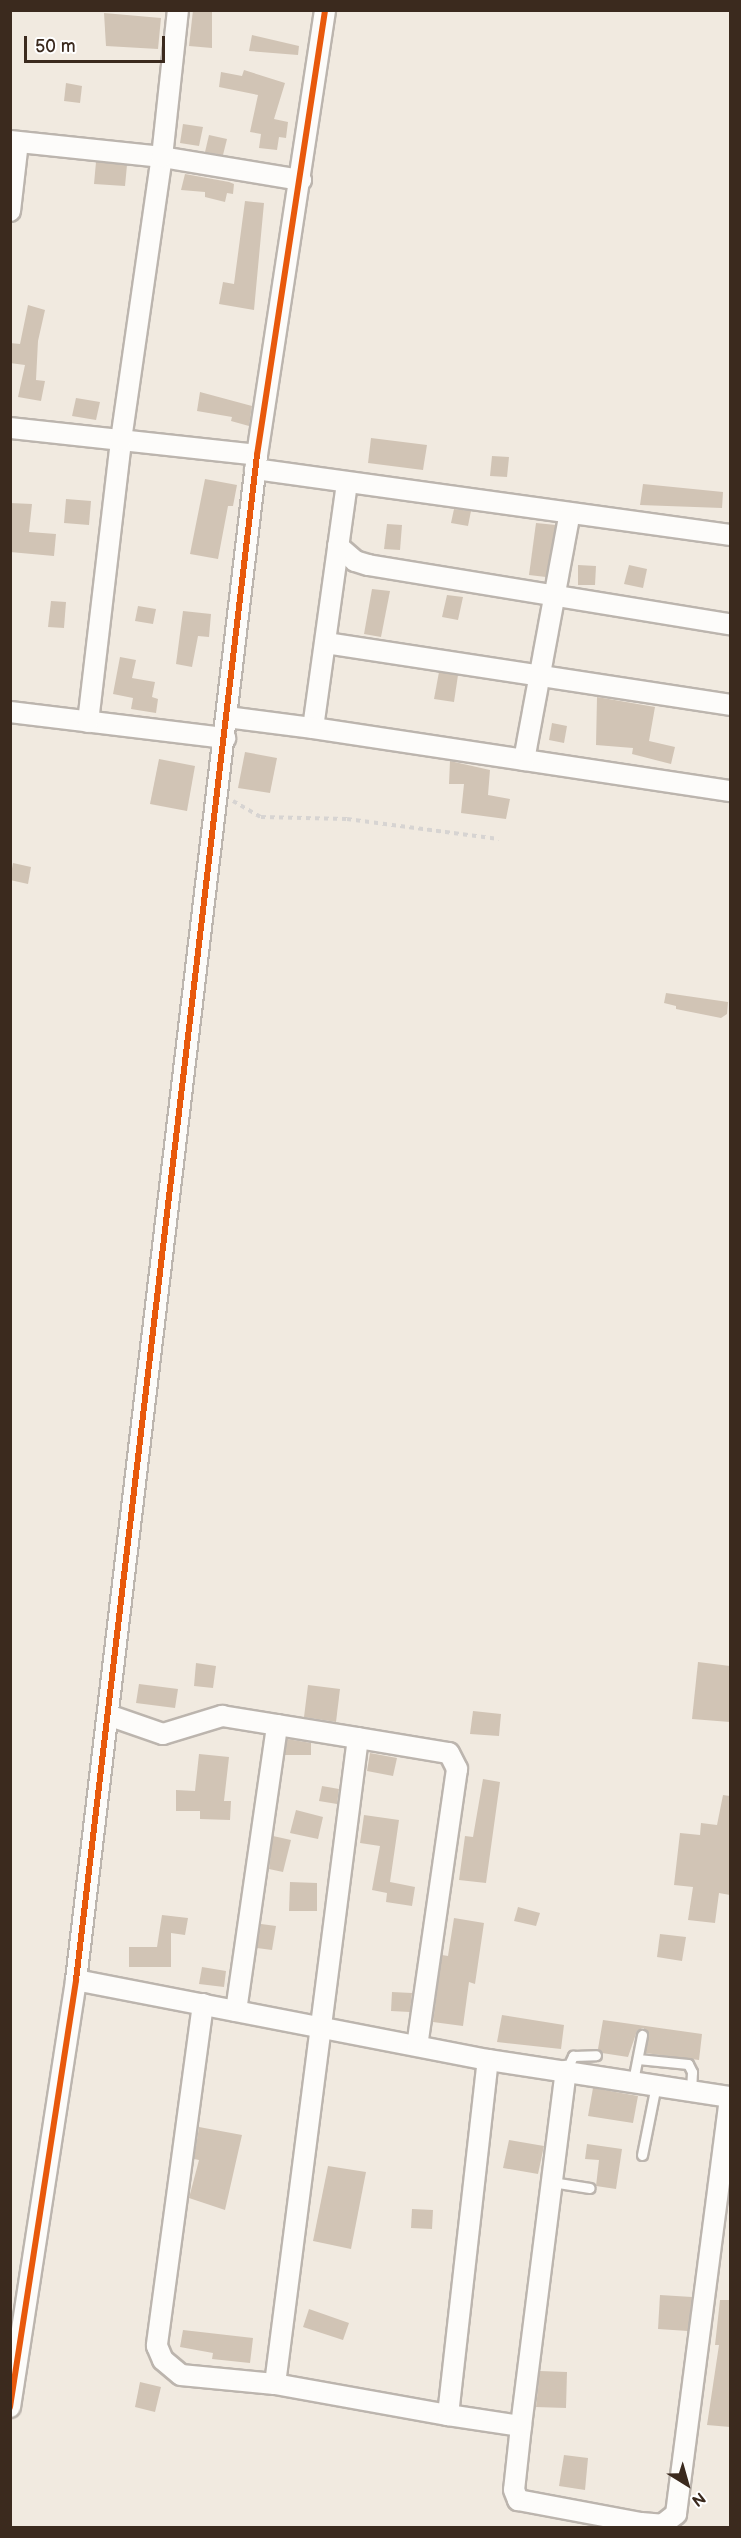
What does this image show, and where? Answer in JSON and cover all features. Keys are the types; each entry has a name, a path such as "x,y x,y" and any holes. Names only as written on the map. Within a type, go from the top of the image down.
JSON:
{"street":[{"path":"88,722 121,440 162,157 178,10"},
{"path":"10,2407 76,1980 256,462 301,180 325,10"},
{"path":"10,211 14,141 162,157 301,180"},
{"path":"10,428 121,440 256,462 347,483 730,535"},
{"path":"313,728 347,483"},
{"path":"524,760 570,513"},
{"path":"338,546 355,561 368,565 730,624"},
{"path":"326,643 730,705"},
{"path":"10,712 225,738"},
{"path":"227,717 730,791"},
{"path":"108,1715 163,1734 222,1716 448,1753 457,1769 417,2045"},
{"path":"236,2010 277,1725"},
{"path":"275,2384 358,1738"},
{"path":"76,1980 488,2060 566,2071 691,2090 730,2098 676,2514 662,2525 518,2500 514,2490 566,2071"},
{"path":"204,2004 157,2346 163,2360 181,2375 275,2384 521,2426"},
{"path":"448,2415 488,2060"}],"lane":[{"path":"633,2081 642,2035"},
{"path":"566,2071 573,2056 596,2055"},
{"path":"638,2059 688,2064 692,2072 691,2090"},
{"path":"642,2155 656,2085"},
{"path":"552,2182 590,2188"}],"path":[{"path":"219,785 242,808 261,817 355,820 500,840"}],"building":[{"path":"193,10 212,10 212,48 189,46"},
{"path":"104,13 161,18 158,49 106,46"},
{"path":"252,35 299,46 298,55 249,51"},
{"path":"244,70 285,83 274,119 288,122 286,138 279,137 277,150 259,148 261,134 250,132 258,95 219,87 221,72 242,76"},
{"path":"66,83 82,86 80,103 64,101"},
{"path":"183,124 203,127 199,146 180,143"},
{"path":"209,135 227,139 223,155 205,152"},
{"path":"96,162 127,165 125,186 94,184"},
{"path":"185,174 234,184 233,194 227,193 225,202 205,197 205,192 181,190"},
{"path":"245,201 264,203 254,310 219,304 223,282 234,284"},
{"path":"28,305 45,310 38,341 36,380 45,381 41,401 18,397 25,365 10,363 10,343 20,344"},
{"path":"200,392 252,406 249,426 231,421 232,417 197,411"},
{"path":"76,398 100,402 96,420 72,416"},
{"path":"371,438 427,445 423,470 368,463"},
{"path":"492,456 509,457 507,477 490,476"},
{"path":"205,479 237,485 233,506 228,506 218,559 190,554"},
{"path":"643,484 723,492 722,508 640,505"},
{"path":"66,499 91,501 89,525 64,523"},
{"path":"10,503 32,504 29,532 56,534 54,556 10,552"},
{"path":"454,509 471,511 468,526 451,523"},
{"path":"536,523 556,525 546,577 529,575"},
{"path":"387,524 402,525 400,550 384,549"},
{"path":"578,565 596,566 595,585 578,585"},
{"path":"629,565 647,569 643,588 624,584"},
{"path":"372,589 390,591 381,637 364,634"},
{"path":"447,595 463,597 458,620 442,617"},
{"path":"51,601 66,602 64,628 48,627"},
{"path":"138,606 156,609 153,624 135,621"},
{"path":"183,611 211,614 209,637 198,636 192,667 176,664"},
{"path":"120,657 136,660 132,678 155,682 152,697 158,699 156,713 131,709 133,698 113,694"},
{"path":"439,672 458,675 454,702 434,699"},
{"path":"597,697 655,707 649,741 675,747 671,764 632,754 633,748 596,745"},
{"path":"552,723 567,726 564,743 549,740"},
{"path":"245,752 277,758 270,793 238,788"},
{"path":"159,759 195,766 187,811 150,804"},
{"path":"450,761 490,770 488,795 510,799 506,819 461,813 464,784 449,784"},
{"path":"13,863 31,867 28,884 10,880"},
{"path":"666,993 728,1002 727,1014 721,1018 676,1009 676,1006 664,1003"},
{"path":"698,1662 730,1666 730,1722 692,1719"},
{"path":"196,1663 216,1666 213,1688 194,1686"},
{"path":"139,1684 178,1689 175,1708 136,1703"},
{"path":"308,1685 340,1689 336,1722 304,1717"},
{"path":"473,1711 501,1714 499,1736 470,1734"},
{"path":"287,1739 311,1743 311,1755 285,1755"},
{"path":"370,1753 397,1758 393,1776 367,1771"},
{"path":"199,1754 229,1757 224,1801 231,1801 230,1820 200,1819 200,1811 176,1811 176,1790 195,1791"},
{"path":"483,1779 500,1782 486,1883 459,1880 465,1836 473,1837"},
{"path":"322,1786 339,1789 337,1804 319,1801"},
{"path":"723,1795 730,1796 730,1895 719,1893 715,1923 688,1920 693,1887 674,1885 680,1833 700,1835 701,1823 717,1825"},
{"path":"296,1810 323,1817 318,1839 290,1833"},
{"path":"364,1815 399,1820 390,1882 415,1887 412,1906 386,1902 387,1893 372,1890 380,1846 360,1843"},
{"path":"273,1836 291,1840 283,1872 269,1869"},
{"path":"290,1882 317,1883 317,1911 289,1911"},
{"path":"518,1907 540,1913 536,1926 514,1921"},
{"path":"162,1915 188,1918 185,1935 171,1933 171,1967 129,1967 129,1947 157,1947"},
{"path":"454,1918 484,1923 475,1984 469,1982 463,2026 433,2022 442,1955 448,1956"},
{"path":"261,1924 276,1926 272,1950 257,1948"},
{"path":"660,1934 686,1937 682,1961 657,1957"},
{"path":"202,1967 226,1971 224,1987 199,1984"},
{"path":"392,1992 412,1993 410,2012 391,2011"},
{"path":"502,2015 564,2025 561,2049 497,2042"},
{"path":"603,2020 702,2034 699,2060 645,2053 648,2033 643,2028 637,2031 628,2057 602,2053 598,2049"},
{"path":"593,2088 638,2096 633,2123 588,2116"},
{"path":"199,2127 242,2135 225,2210 189,2198 199,2160 194,2159"},
{"path":"509,2140 544,2146 538,2174 503,2168"},
{"path":"587,2144 622,2149 616,2189 596,2186 599,2160 585,2159"},
{"path":"328,2166 366,2172 351,2249 313,2241"},
{"path":"412,2209 433,2210 432,2229 411,2228"},
{"path":"660,2295 692,2297 688,2331 658,2329"},
{"path":"720,2300 730,2300 730,2427 707,2425 719,2345 715,2345"},
{"path":"309,2309 349,2323 343,2340 303,2327"},
{"path":"183,2330 253,2338 250,2363 212,2359 213,2353 180,2347"},
{"path":"540,2371 567,2372 566,2408 536,2407"},
{"path":"140,2382 161,2387 155,2412 135,2407"},
{"path":"564,2455 588,2458 585,2490 559,2486"}],"cycle path":[{"path":"10,2407 76,1980 257,455 325,10"}]}
